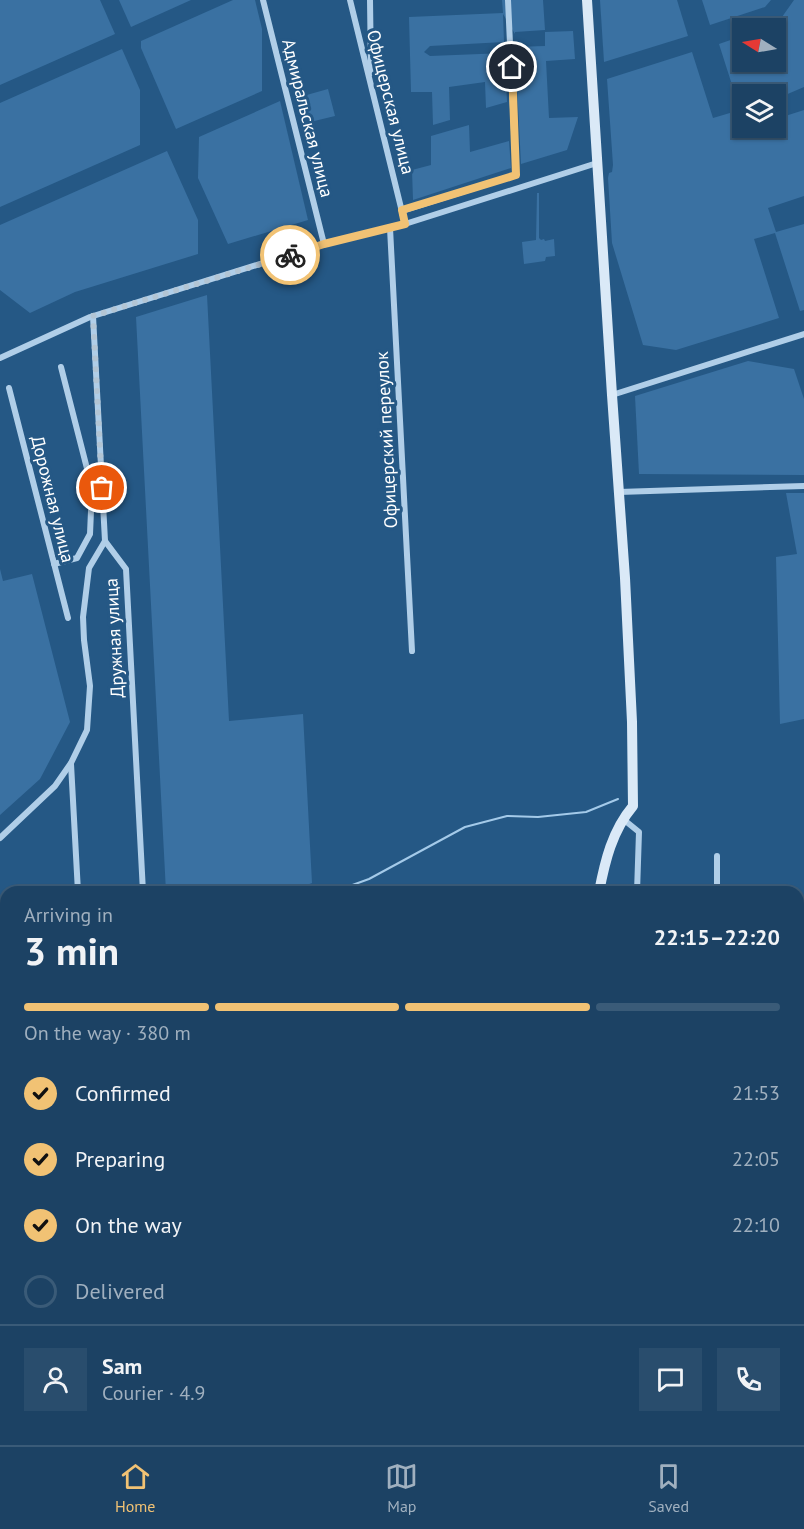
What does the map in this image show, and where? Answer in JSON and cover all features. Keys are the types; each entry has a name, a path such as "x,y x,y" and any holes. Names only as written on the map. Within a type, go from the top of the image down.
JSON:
{"street":[{"name":"Адмиральская улица","path":"263,0 324,244"},
{"name":"Офицерская улица","path":"350,0 405,224"},
{"path":"370,0 371,86"},
{"path":"402,210 516,175 508,0"},
{"path":"587,0 625,578 632,722 633,806 622,819 604,864 600,886"},
{"path":"0,358 93,316 324,244 405,224 597,163"},
{"name":"Офицерский переулок","path":"390,228 412,651"},
{"path":"0,838 55,786 71,763 87,730 90,686 83,616 89,568 105,541 93,316"},
{"path":"612,395 804,334"},
{"path":"54,564 77,558 90,534 92,488 61,367"},
{"name":"Дорожная улица","path":"9,388 68,618"},
{"path":"619,492 804,486"},
{"path":"92,488 102,488"},
{"name":"Дружная улица","path":"105,541 126,569 143,886"},
{"path":"71,763 78,886"},
{"path":"622,819 639,832 637,886"},
{"path":"717,856 717,886"},
{"path":"804,1106 804,1122"}],"shaded area":[{"path":"0,0 100,0 115,34 0,85"},
{"path":"119,0 191,0 131,27"},
{"path":"233,0 255,0 262,29 262,91 176,129 141,48 141,41"},
{"path":"502,0 543,0 545,30 515,32 515,34 503,14 504,42 430,46 424,52 430,56 505,53 507,102 486,108 485,82 449,87 450,120 433,125 432,92 411,92 409,17 503,13"},
{"path":"600,0 677,0 688,36 604,62"},
{"path":"702,0 771,0 765,7 710,25"},
{"path":"794,0 804,0 804,87 786,95 786,84 732,85 719,44 732,39 732,72 786,72 786,18 780,18"},
{"path":"573,31 575,59 546,61 549,118 578,117 567,150 521,164 515,47 545,46 545,32"},
{"path":"122,49 140,90 140,145 0,207 0,103"},
{"path":"692,52 713,118 732,112 732,138 786,138 786,116 804,110 804,196 768,208 776,232 804,224 804,310 800,311 775,233 754,239 779,318 676,350 643,345 612,243 608,178 613,165 607,79"},
{"path":"328,89 335,116 302,124 296,98"},
{"path":"280,101 308,220 228,244 198,178 199,137"},
{"path":"469,125 470,152 509,141 511,168 413,200 412,170 431,165 431,136"},
{"path":"167,151 198,220 198,254 75,292 30,313 0,290 0,225"},
{"path":"537,193 539,193 539,238 545,241 554,239 555,256 546,257 545,261 524,264 522,242 536,240"},
{"path":"207,295 229,721 303,714 312,883 304,886 166,886 136,317"},
{"path":"748,361 794,369 804,399 804,475 639,474 635,396"},
{"path":"786,493 804,493 804,719 780,724 776,557 797,554"},
{"path":"0,569 3,581 32,574 70,722 40,779 0,815"}],"waterway":[{"path":"350,886 369,879 465,827 507,816 538,817 586,812 618,799"}],"way so far":[{"path":"102,488 93,316 290,255"}],"route":[{"path":"290,255 405,224 402,210 516,175 512,67"}]}
